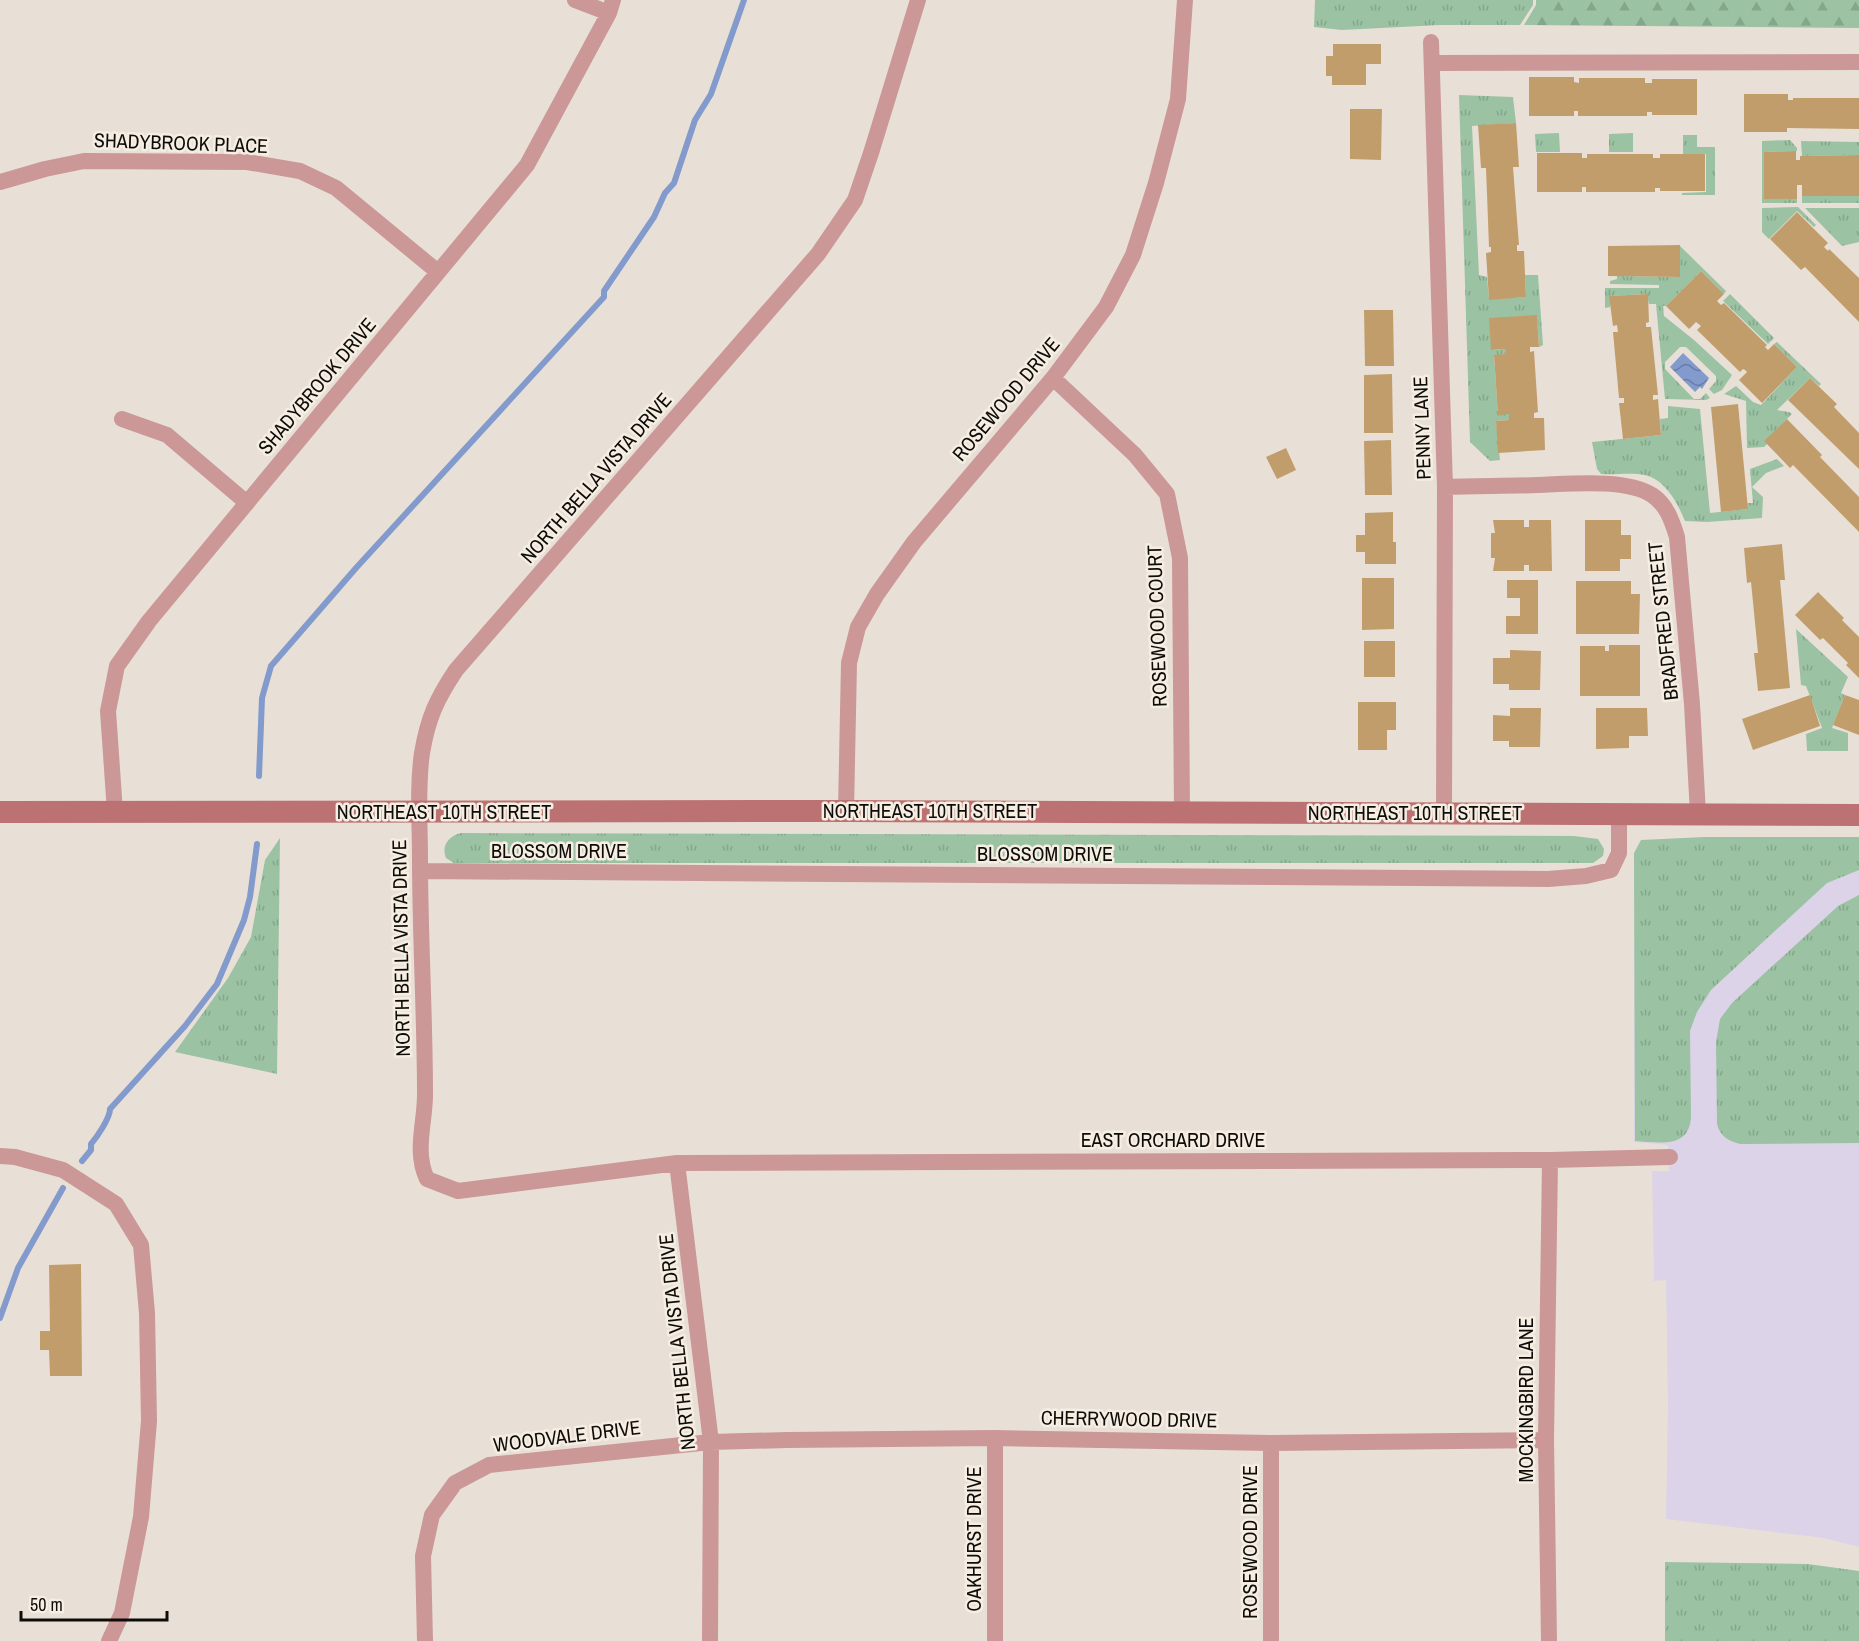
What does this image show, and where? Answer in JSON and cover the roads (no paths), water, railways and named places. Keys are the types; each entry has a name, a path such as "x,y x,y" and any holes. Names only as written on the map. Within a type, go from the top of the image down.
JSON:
{"main road":[{"name":"NORTHEAST 10TH STREET","path":"0,812 846,811 1859,815"}],"street":[{"path":"574,0 611,7"},
{"name":"NORTH BELLA VISTA DRIVE","path":"710,1641 711,1442 677,1163 458,1191 428,1179 423,1170 420,1154 425,1098 420,871 422,755 428,724 438,698 456,670 818,254 855,200 918,0"},
{"name":"ROSEWOOD DRIVE","path":"846,811 849,674 858,627 914,542 1053,378 1106,307 1133,255 1156,183 1178,99 1185,0"},
{"name":"SHADYBROOK DRIVE","path":"115,812 108,711 117,666 149,621 527,165 611,7"},
{"name":"PENNY LANE","path":"1431,42 1445,487 1444,813"},
{"path":"1432,63 1859,62"},
{"name":"SHADYBROOK PLACE","path":"0,182 84,161 248,162 300,171 336,188 438,272"},
{"name":"ROSEWOOD COURT","path":"1053,378 1135,455 1167,494 1179,558 1182,813"},
{"path":"122,419 167,435 247,503"},
{"name":"BRADFRED STREET","path":"1445,487 1588,484 1621,486 1640,489 1662,503 1669,512 1677,537 1693,716 1698,814"},
{"name":"BLOSSOM DRIVE","path":"420,871 1548,879 1586,876 1611,870 1619,853 1619,814"},
{"path":"0,1156 15,1157 63,1170 116,1204 141,1245 147,1313 149,1421 141,1517 122,1613 109,1641"},
{"name":"EAST ORCHARD DRIVE","path":"677,1163 1550,1160 1670,1157"},
{"name":"MOCKINGBIRD LANE","path":"1549,1641 1546,1440 1550,1160"},
{"name":"CHERRYWOOD DRIVE","path":"711,1442 995,1438 1271,1443 1546,1440"},
{"name":"OAKHURST DRIVE","path":"995,1438 995,1641"},
{"name":"WOODVALE DRIVE","path":"425,1641 423,1556 432,1515 454,1483 489,1465 711,1442"},
{"name":"ROSEWOOD DRIVE","path":"1271,1443 1271,1641"}],"water":[{"path":"1683,353 1709,378 1702,389 1700,387 1695,392 1670,367"}],"waterway":[{"path":"259,776 262,698 271,666 356,568 604,297 604,291 654,217 665,193 674,183 695,120 711,94 744,0"},
{"path":"82,1161 91,1150 91,1144 106,1122 110,1109 185,1026 217,984 244,920 250,897 257,844"},
{"path":"0,1318 18,1268 63,1188"}]}
